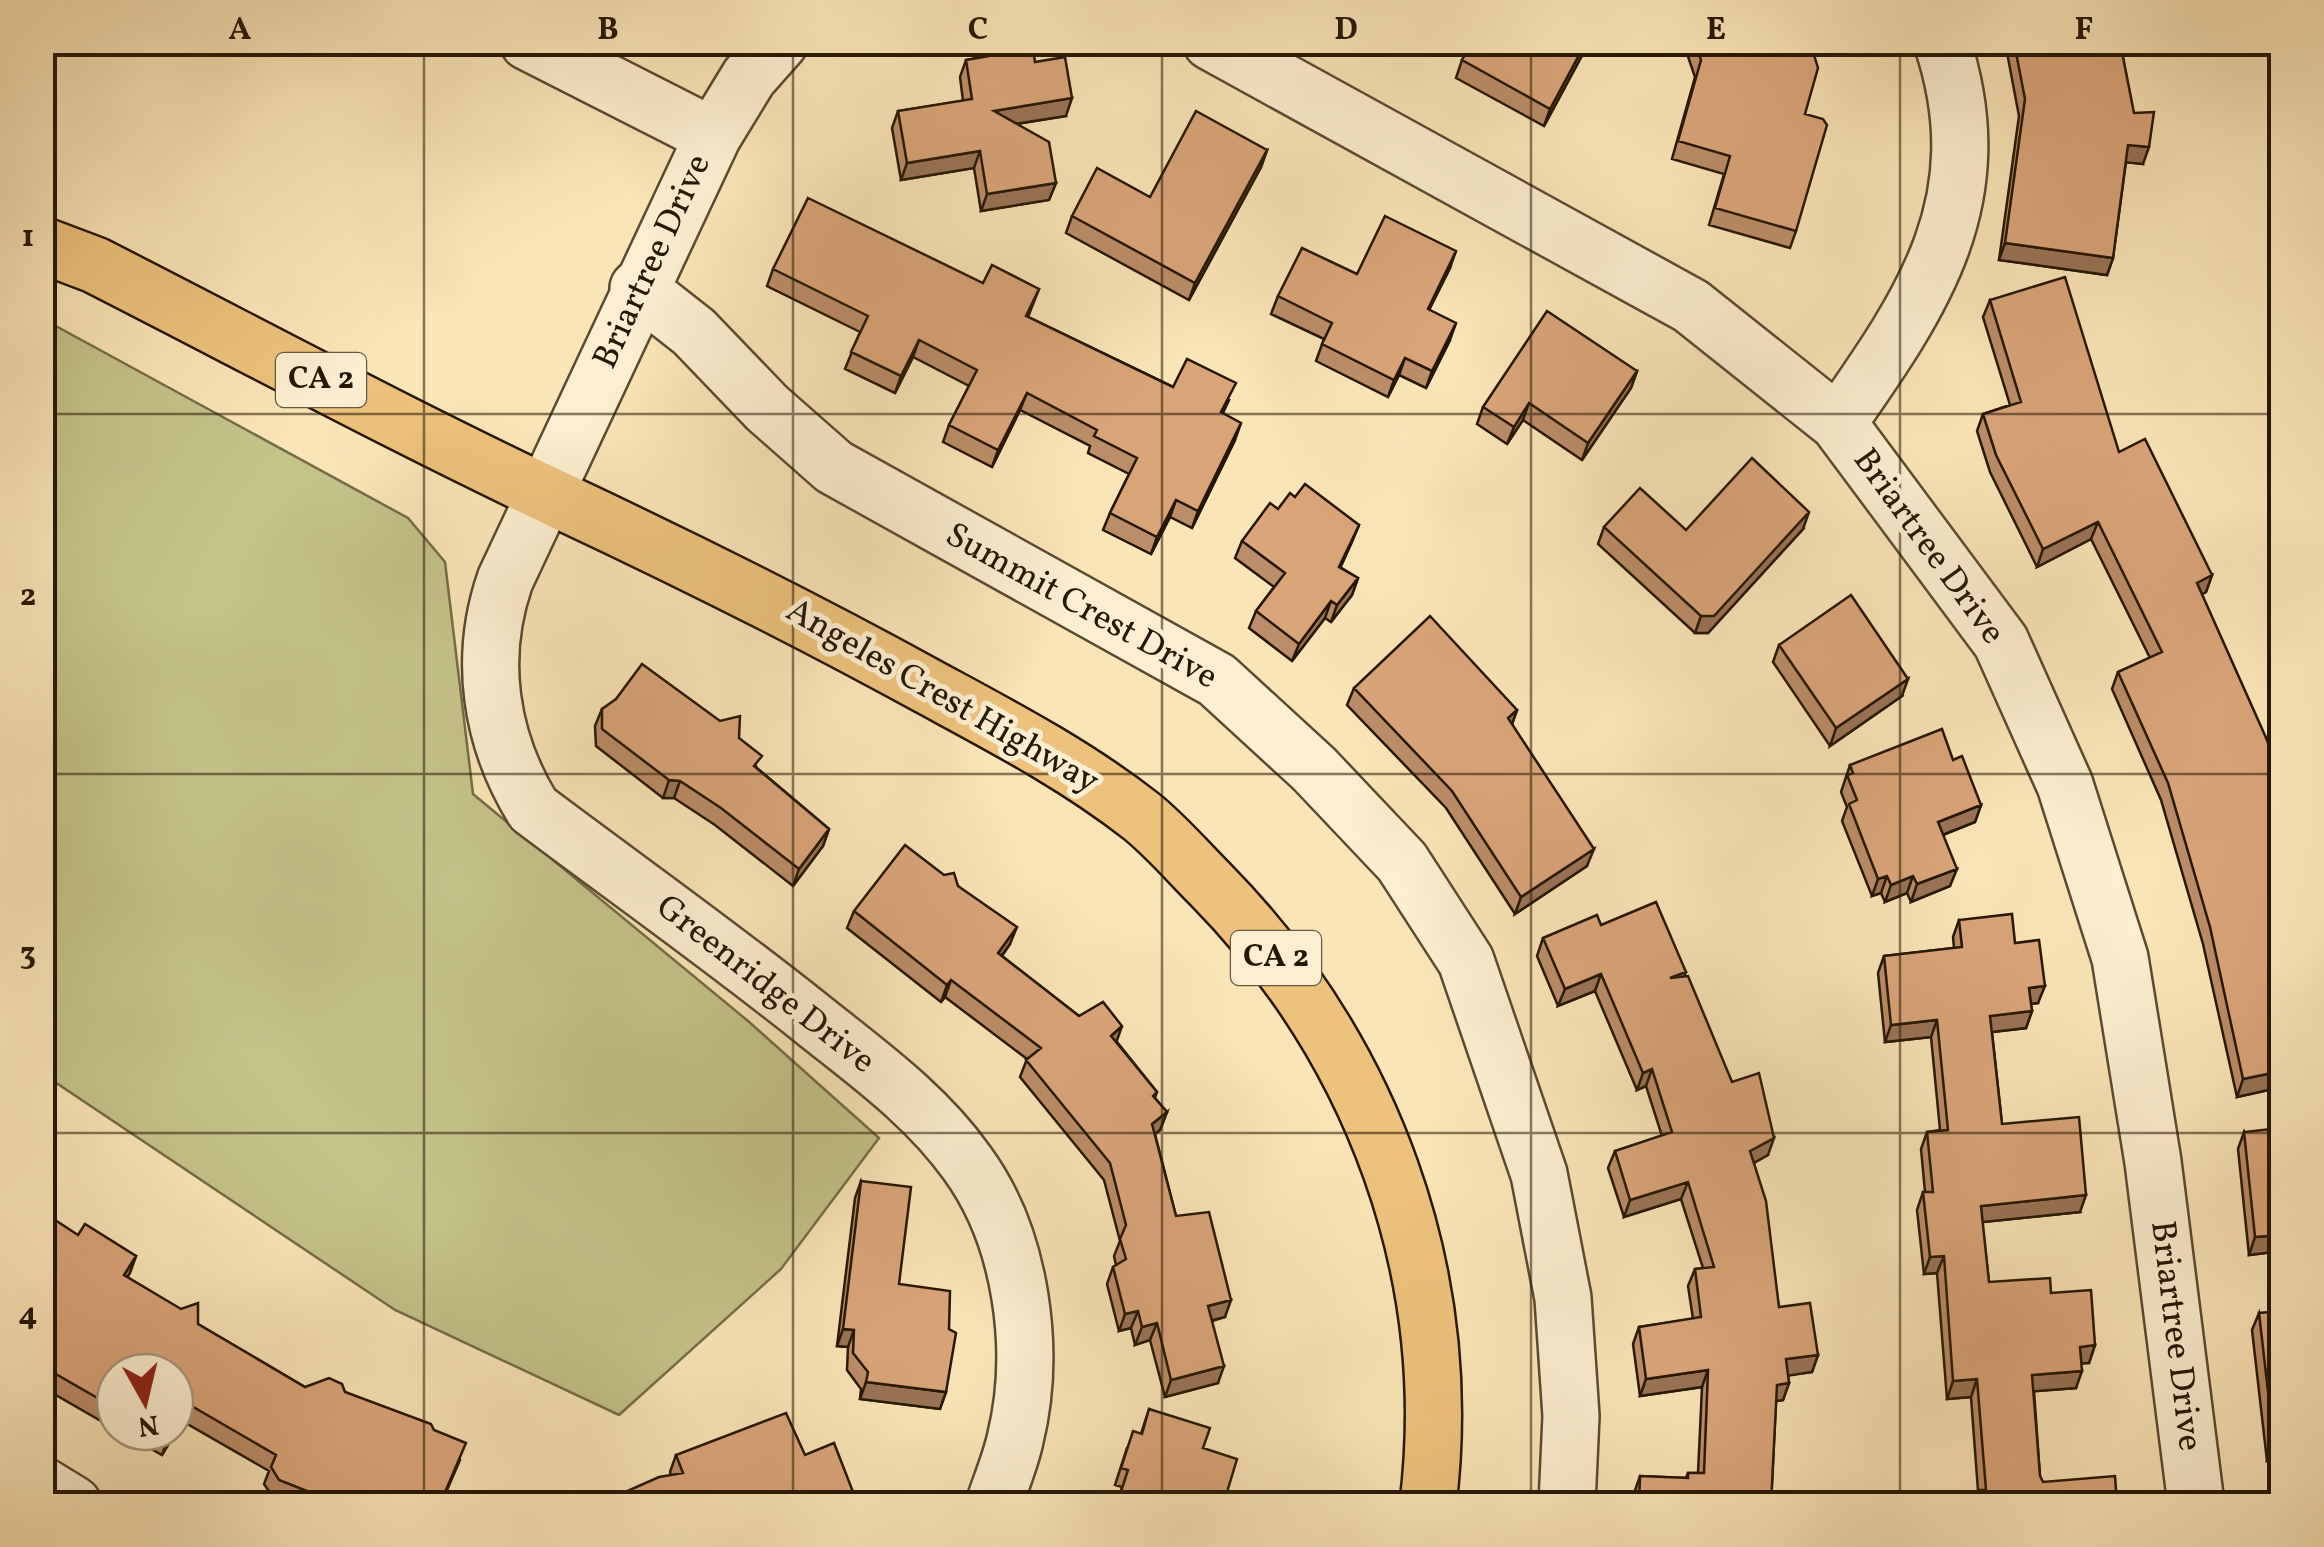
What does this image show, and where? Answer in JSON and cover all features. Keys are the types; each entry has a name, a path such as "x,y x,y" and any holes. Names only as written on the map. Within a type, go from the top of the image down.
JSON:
{"main road":[{"name":"Angeles Crest Highway","path":"42,229 95,265"},
{"name":"Angeles Crest Highway","path":"42,245 95,265 548,494 774,601 1062,760 1144,818 1230,904 1308,1000 1385,1148 1412,1235 1430,1322 1436,1414 1428,1504"}],"street":[{"path":"528,42 713,136"},
{"name":"Briartree Drive","path":"548,494 638,288 713,136 749,78 780,42"},
{"name":"Briartree Drive","path":"1210,42 1691,306 1838,423 2001,642 2065,786 2120,958 2153,1162 2196,1504"},
{"path":"1838,423 1910,320 1946,242 1959,156 1955,81 1942,42"},
{"name":"Summit Crest Drive","path":"638,288 694,332 767,408 834,467 1217,680 1314,769 1402,862 1466,961 1540,1174 1563,1298 1570,1416 1567,1504"},
{"name":"Greenridge Drive","path":"548,494 505,580 492,617 493,711 516,780 533,809 766,981 906,1094 967,1162 991,1202 1010,1254 1022,1312 1024,1365 1016,1438 994,1504"},
{"path":"42,1485 73,1504"}],"shaded area":[{"path":"43,319 408,518 445,562 473,794 748,1021 879,1138 781,1269 619,1415 395,1310 43,1074"}],"building":[{"path":"1032,42 1035,62 1065,57 1072,98 994,111 1049,142 1056,183 987,194 980,151 907,163 898,111 972,99 966,60 989,56 987,43"},
{"path":"1472,42 1586,42 1550,109 1462,60"},
{"path":"1695,42 1810,42 1818,68 1805,114 1823,119 1827,125 1796,231 1715,208 1730,156 1678,141 1701,60"},
{"path":"2014,42 2120,42 2134,113 2154,112 2149,147 2128,145 2113,258 2005,243 2025,99"},
{"path":"1196,111 1267,150 1195,283 1072,216 1097,168 1150,197"},
{"path":"808,198 983,283 992,265 1039,289 1026,316 1173,387 1187,359 1236,383 1221,412 1241,423 1198,511 1176,500 1157,537 1110,513 1137,458 1094,436 1097,430 1027,393 998,450 949,425 977,370 919,340 901,376 851,352 868,316 773,269"},
{"path":"1385,216 1456,251 1428,309 1456,323 1432,371 1405,358 1394,380 1322,344 1332,323 1278,296 1302,248 1357,274"},
{"path":"2065,277 2119,452 2145,439 2212,575 2197,583 2267,740 2282,789 2282,1071 2243,1079 2210,927 2168,783 2118,672 2162,652 2098,522 2043,549 1996,455 1983,414 2021,402 1990,300"},
{"path":"1547,311 1637,371 1588,443 1529,403 1514,427 1483,407"},
{"path":"1752,458 1809,512 1714,616 1701,616 1604,527 1640,488 1686,530"},
{"path":"1305,484 1359,525 1339,567 1358,578 1337,605 1331,601 1299,644 1256,611 1285,573 1242,541 1270,503 1278,509 1290,493 1295,497"},
{"path":"1851,595 1908,679 1836,728 1779,645"},
{"path":"1430,616 1517,710 1508,718 1594,849 1521,897 1452,791 1354,688"},
{"path":"642,664 720,721 740,716 739,738 762,756 754,766 829,829 799,869 721,808 680,781 669,780 602,729 602,709 616,699"},
{"path":"1942,729 1953,760 1962,756 1981,805 1938,822 1957,869 1917,884 1913,876 1891,885 1887,876 1878,879 1849,804 1857,800 1847,775 1853,773 1850,765"},
{"path":"905,845 944,875 954,873 958,886 1017,927 998,953 1079,1016 1103,1002 1122,1026 1111,1036 1157,1092 1153,1096 1167,1112 1152,1124 1176,1216 1209,1212 1231,1300 1208,1306 1224,1366 1171,1380 1157,1323 1142,1327 1138,1311 1125,1314 1113,1267 1126,1259 1120,1239 1126,1225 1110,1163 1026,1060 1041,1048 951,980 947,985 854,911"},
{"path":"1656,902 1686,972 1670,978 1688,976 1732,1082 1759,1073 1774,1138 1750,1151 1766,1201 1779,1307 1810,1303 1818,1355 1786,1359 1789,1383 1777,1385 1771,1504 1639,1504 1640,1476 1688,1478 1688,1473 1704,1473 1708,1370 1646,1379 1639,1327 1701,1317 1695,1269 1714,1267 1688,1182 1630,1200 1615,1151 1672,1132 1652,1069 1643,1073 1601,974 1565,989 1543,938 1597,915 1601,925"},
{"path":"2012,914 2015,943 2039,940 2045,986 2029,988 2032,1011 1990,1016 2002,1124 2079,1117 2086,1195 1981,1206 1989,1282 2050,1278 2051,1293 2091,1290 2095,1345 2080,1347 2082,1371 2032,1375 2040,1476 2043,1482 2115,1476 2117,1504 1980,1504 1979,1490 1986,1490 1977,1379 1953,1381 1944,1256 1930,1257 1923,1192 1933,1192 1927,1132 1948,1130 1937,1020 1891,1025 1884,956 1962,947 1959,920"},
{"path":"2282,1128 2282,1235 2255,1237 2244,1132"},
{"path":"861,1181 911,1187 899,1284 950,1291 949,1329 956,1333 946,1392 866,1382 868,1372 853,1353 854,1330 843,1329"},
{"path":"49,1216 78,1235 85,1224 136,1256 124,1275 181,1309 198,1303 198,1324 305,1387 329,1378 342,1384 345,1392 431,1424 434,1430 466,1443 440,1504 314,1504 303,1500 307,1491 279,1480 271,1467 276,1455 195,1408 195,1352 95,1352 95,1396 42,1366 44,1225"},
{"path":"2282,1311 2282,1443 2274,1444 2259,1313"},
{"path":"1149,1409 1210,1428 1203,1448 1237,1459 1224,1502 1214,1499 1212,1504 1117,1504 1128,1470 1121,1468 1133,1431 1142,1434"},
{"path":"786,1413 805,1455 834,1443 855,1497 836,1504 817,1504 815,1497 795,1504 548,1504 605,1501 659,1477 683,1473 676,1455"}]}
